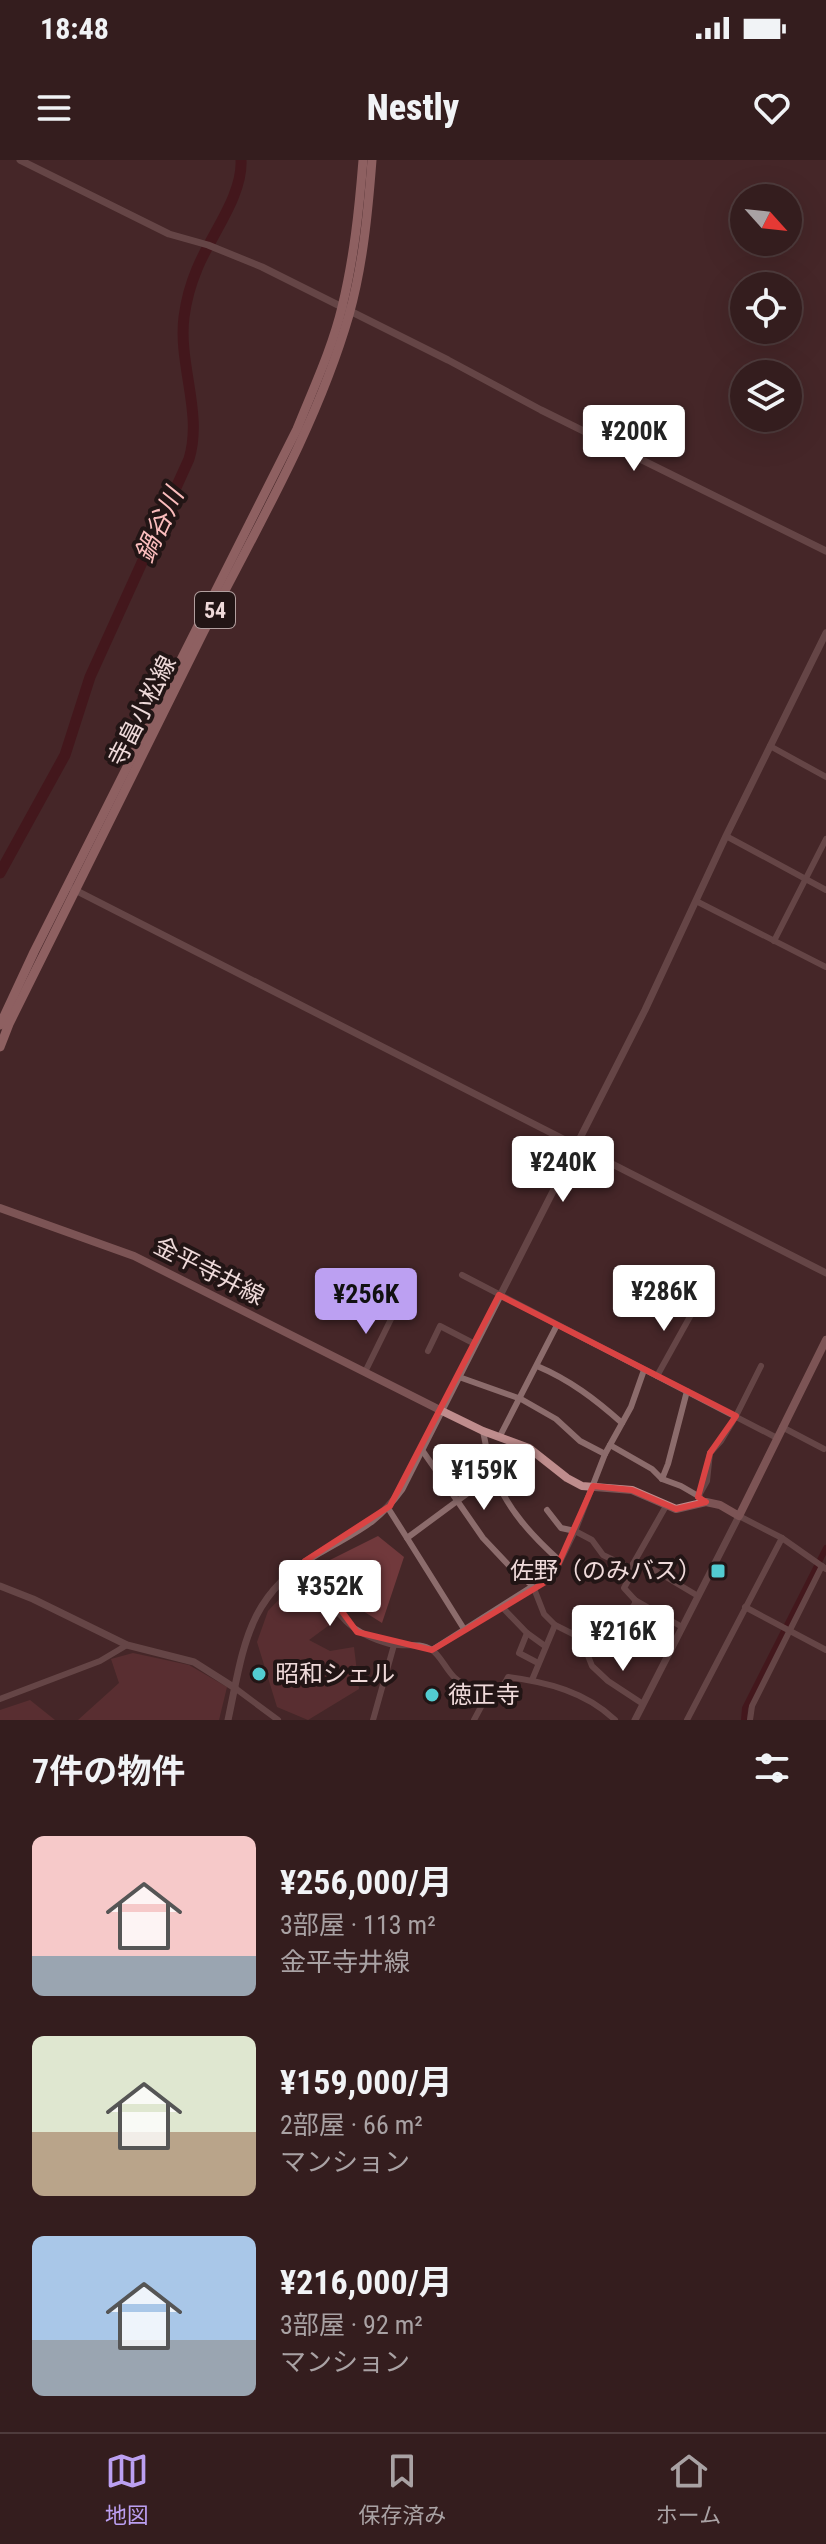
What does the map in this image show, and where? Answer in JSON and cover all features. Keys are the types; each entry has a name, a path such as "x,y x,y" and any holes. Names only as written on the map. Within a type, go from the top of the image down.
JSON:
{"main road":[{"name":"寺畠小松線","path":"0,1025 304,432 340,344 358,227 363,160"},
{"name":"寺畠小松線","path":"346,310 366,228 372,160"},
{"name":"寺畠小松線","path":"0,1047 71,888"},
{"name":"金平寺井線","path":"0,1208 134,1256 483,1431 529,1448 582,1486 632,1490 676,1509 702,1499 739,1516"},
{"path":"739,1516 826,1340"}],"street":[{"path":"20,160 169,234 262,267 826,551"},
{"path":"228,1720 246,1640 256,1614 272,1589 305,1561 372,1522 388,1508 402,1489 645,1010 826,633"},
{"path":"770,746 826,777"},
{"path":"726,836 826,890"},
{"path":"774,941 826,839"},
{"path":"818,854 826,858"},
{"path":"71,888 826,1273"},
{"path":"696,901 826,967"},
{"path":"462,1275 777,1438"},
{"path":"657,1376 697,1304"},
{"path":"365,1372 394,1313"},
{"path":"500,1436 557,1325"},
{"path":"428,1351 440,1326 475,1344"},
{"path":"537,1366 575,1385 622,1423"},
{"path":"610,1445 652,1469 662,1479 702,1499 710,1453 736,1416 761,1366"},
{"path":"432,1650 533,1586 552,1578 575,1531 605,1454 631,1407 644,1370"},
{"path":"459,1377 521,1399 556,1419 580,1441 605,1454"},
{"path":"662,1479 687,1391"},
{"path":"782,1427 824,1449"},
{"path":"483,1431 493,1473 513,1513 560,1561"},
{"path":"407,1538 529,1448"},
{"path":"422,1450 483,1538 533,1586 544,1614 555,1625 581,1638 592,1666 643,1704"},
{"path":"666,1506 624,1588 635,1600 682,1627"},
{"path":"388,1508 464,1629"},
{"path":"547,1510 561,1528 592,1540 603,1555 634,1567 651,1568 698,1596"},
{"path":"635,1720 739,1516 782,1538 821,1566 787,1630 752,1706 750,1720"},
{"path":"687,1720 782,1538"},
{"path":"305,1561 342,1619 357,1632 394,1645 413,1643 432,1650 455,1678 468,1687 490,1690 501,1687 508,1677 532,1680 584,1697 615,1720"},
{"path":"0,1586 127,1645 194,1662 278,1720"},
{"path":"588,1654 612,1632 635,1600"},
{"path":"502,1607 527,1633 545,1646"},
{"path":"745,1607 826,1650"},
{"path":"532,1680 555,1625"},
{"path":"527,1633 519,1653 538,1663"},
{"path":"0,1699 100,1661 127,1645"},
{"path":"373,1720 394,1645"},
{"path":"474,1720 490,1690"}],"highlighted area":[{"path":"499,1295 736,1416 710,1453 698,1497 706,1502 676,1509 632,1490 593,1486 552,1578 432,1650 357,1632 305,1561 390,1506"}],"shaded area":[{"path":"378,1536 404,1557 382,1623 352,1604 316,1567"},
{"path":"304,1573 336,1620 309,1640 330,1651 354,1647 359,1689 308,1720 277,1707 257,1642 268,1611"},
{"path":"133,1653 189,1665 227,1687 219,1720 78,1720 119,1683 111,1659"},
{"path":"30,1700 55,1720 0,1720 0,1710"}],"waterway":[{"name":"鍋谷川","path":"0,873 65,755 90,677 189,459 193,424 184,353 185,311 197,269 237,188 241,160"},
{"path":"744,1720 745,1708 826,1548"}],"place":[{"name":"佐野（のみバス）","path":"718,1571"},
{"name":"昭和シェル","path":"259,1674"},
{"name":"徳正寺","path":"432,1695"}]}
